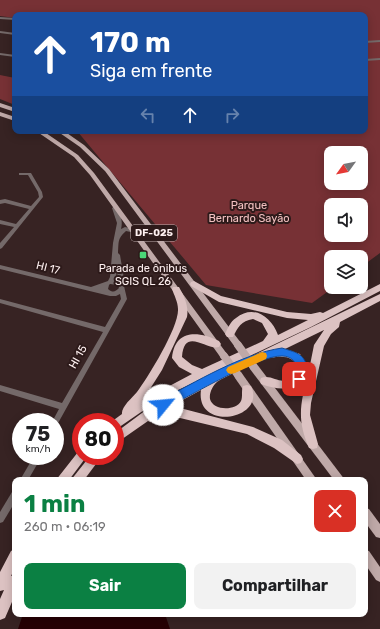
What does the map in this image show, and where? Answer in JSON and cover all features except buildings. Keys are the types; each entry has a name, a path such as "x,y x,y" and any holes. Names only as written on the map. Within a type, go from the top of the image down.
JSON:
{"highway":[{"path":"194,284 219,300 287,315 311,317 335,316 380,287"},
{"path":"124,415 147,388 155,376 182,317 183,309 176,289"},
{"path":"124,418 153,399 203,373 263,350 335,316 380,297"},
{"path":"124,431 135,422 163,405 217,377 263,350 273,335 272,327 267,321 259,317 252,316 239,319 232,326 230,334"},
{"path":"312,444 305,415 306,403 319,345 328,331 338,322 335,316"},
{"path":"203,373 181,364 177,358 179,347 184,341 198,337 205,338 216,344"},
{"path":"263,350 289,353 296,356 302,363 304,371 299,379 292,383 283,385 264,381"},
{"path":"217,377 208,386 205,392 206,400 209,406 213,409 227,413 241,408 246,401 247,389"},
{"path":"135,422 162,413 189,414 249,430 278,444 297,459"},
{"path":"64,477 74,465"},
{"path":"80,477 90,465"},
{"path":"0,585 12,561"},
{"path":"0,613 12,587"}],"main road":[{"path":"0,105 12,109"},
{"path":"0,114 12,118"},
{"name":"DF-025","path":"43,134 76,156 92,174 135,231 310,477"},
{"name":"DF-025","path":"64,134 82,146 106,170 194,284 264,381 338,477"},
{"path":"76,156 77,153 81,151 95,158"},
{"path":"368,517 380,533"},
{"path":"368,559 380,576"}],"street":[{"path":"0,18 12,19"},
{"path":"0,23 5,18"},
{"path":"0,32 12,34"},
{"path":"368,42 380,42"},
{"path":"0,54 12,56"},
{"path":"368,60 380,59"},
{"path":"0,248 41,197 40,192 29,174 21,174"},
{"path":"109,196 120,218 120,223 115,249 114,272 105,290 119,298 121,302"},
{"path":"0,202 32,208"},
{"path":"0,222 18,226"},
{"path":"118,235 125,229 135,231"},
{"name":"HI 15","path":"61,413 124,296 115,249"},
{"name":"HI 17","path":"0,266 111,294"},
{"path":"91,289 108,283 117,282 122,287 119,293 111,294"},
{"path":"0,301 106,330"},
{"path":"0,388 64,407"},
{"path":"26,477 33,465"},
{"path":"0,519 12,500"}],"green space":[{"name":"Parque Bernardo Sayão","path":"0,0 380,0 380,253 368,262 368,250 324,250 324,294 312,303 206,285 80,134 368,134 368,12 12,12 12,18 0,16"},
{"path":"0,75 12,77 12,104 0,99"}],"shaded area":[{"path":"22,617 166,617 170,629 18,629"}],"slow traffic":[{"path":"231,370 262,356"}],"place":[{"name":"Parada de ônibus SGIS QL 26","path":"143,255"}],"route":[{"path":"163,405 217,377 265,355 282,352 296,356 302,363 304,371 299,379"}]}
